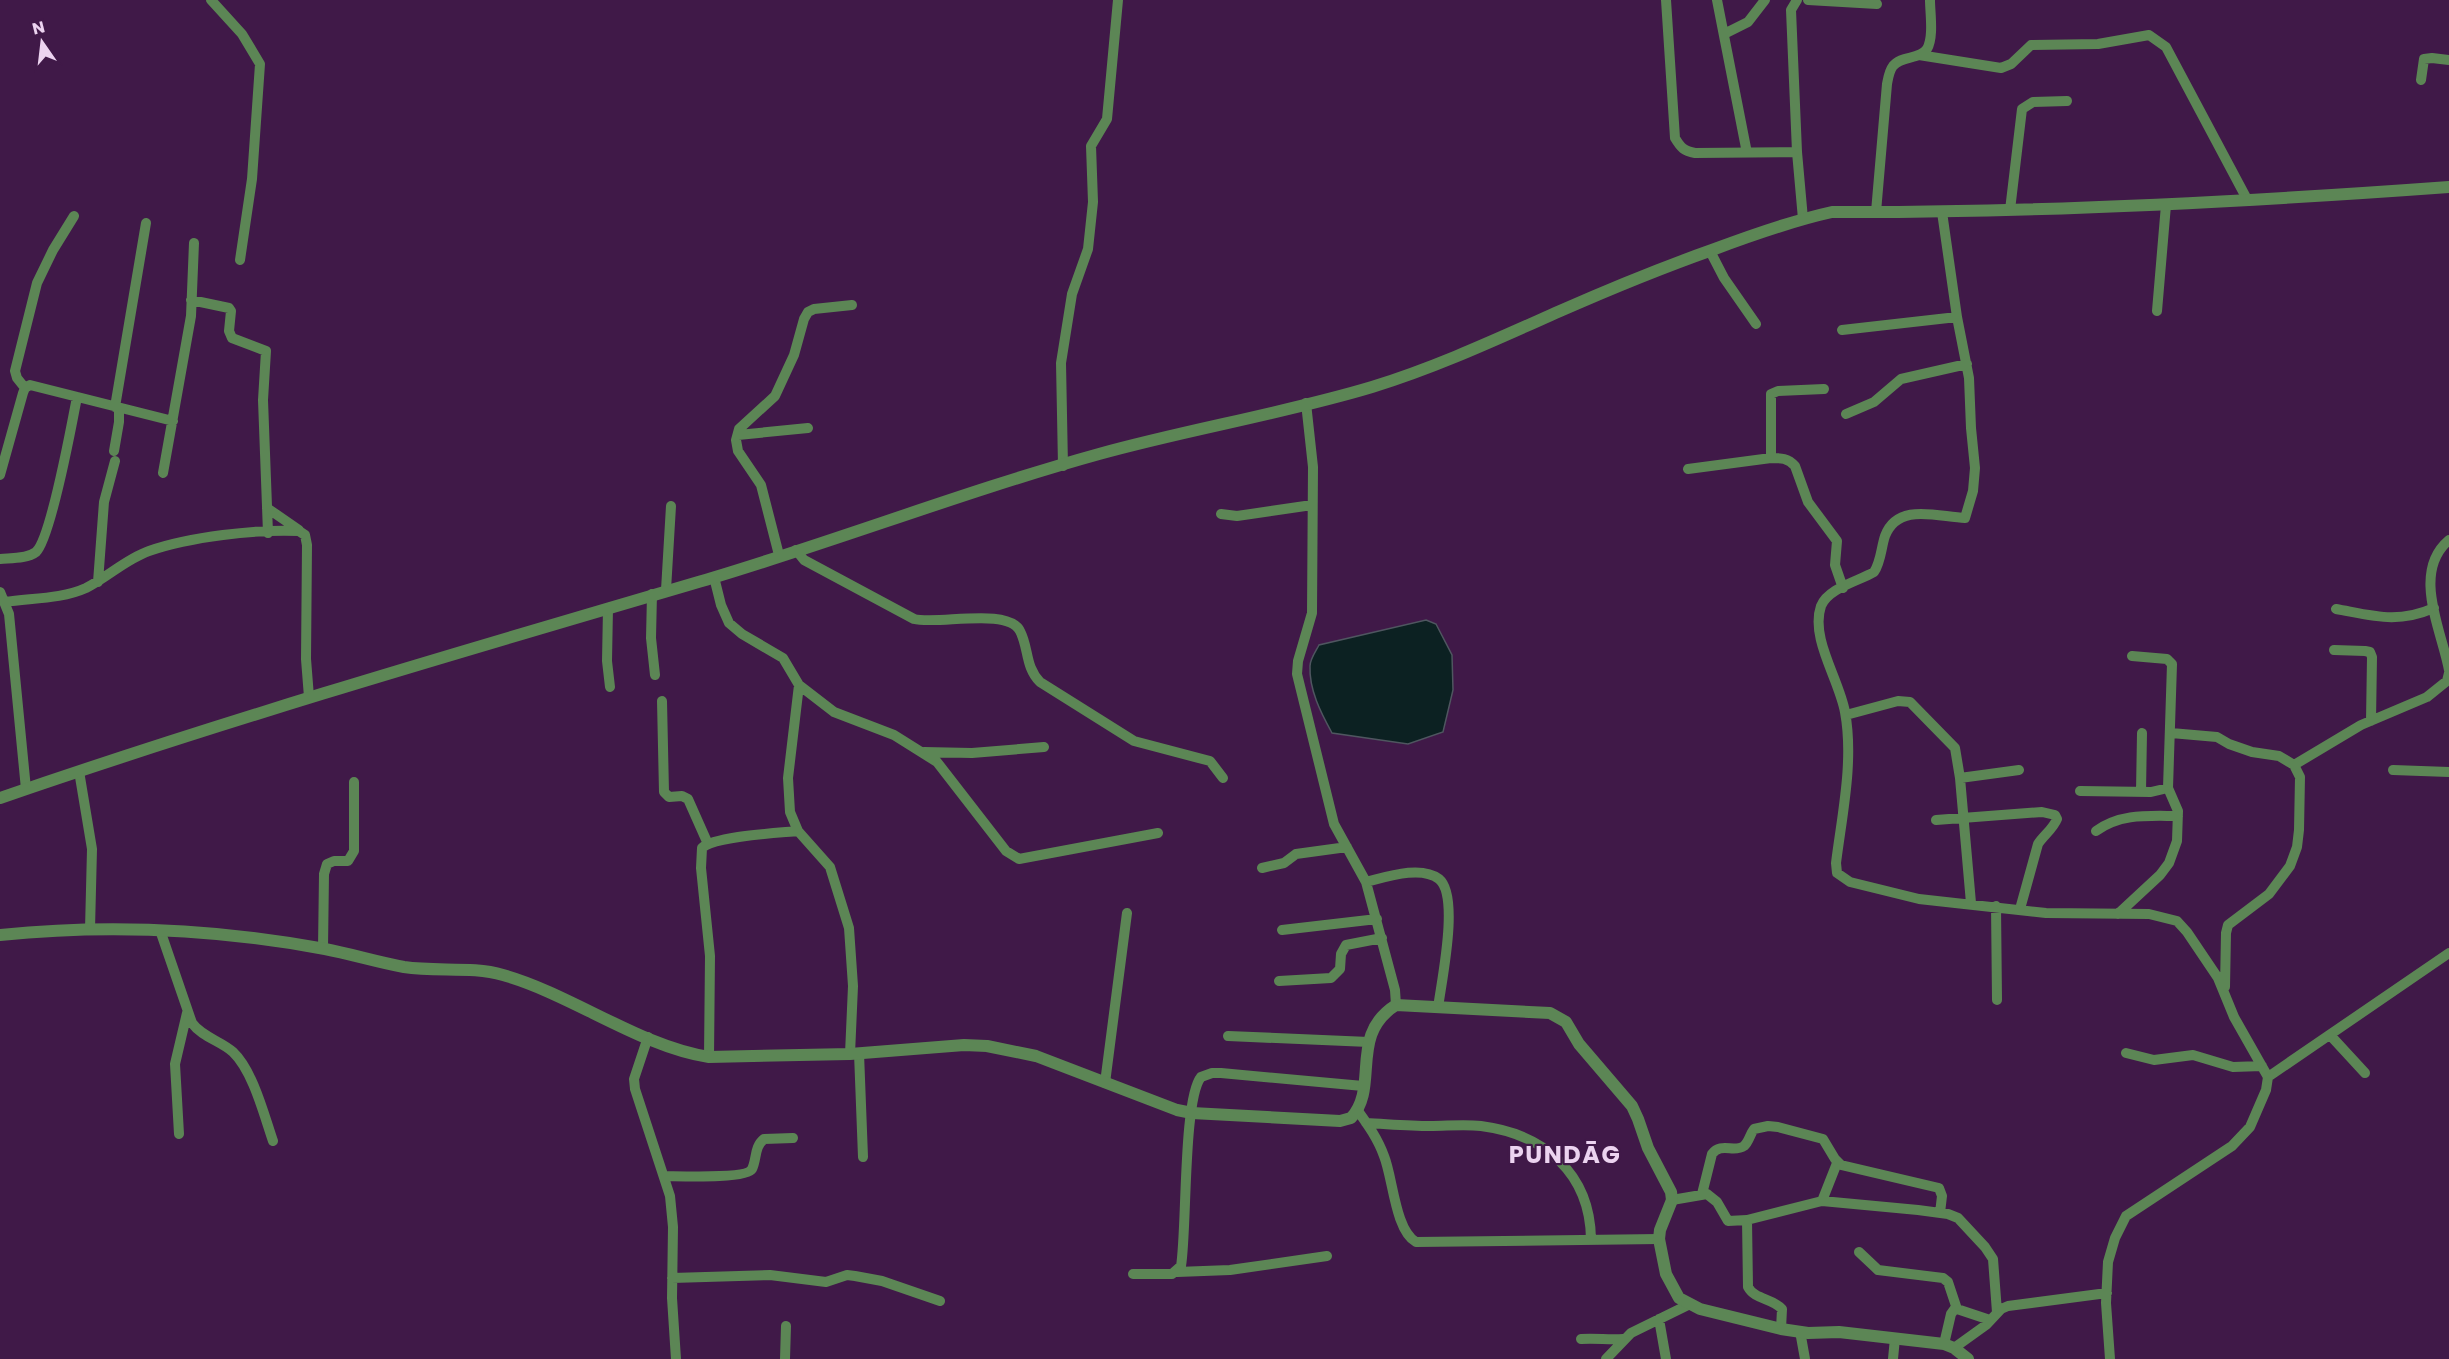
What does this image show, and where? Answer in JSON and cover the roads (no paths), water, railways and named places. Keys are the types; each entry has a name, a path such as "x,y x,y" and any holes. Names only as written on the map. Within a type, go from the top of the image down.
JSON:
{"street":[{"path":"211,0 243,34 260,64 252,179 240,260"},
{"path":"1063,466 1061,363 1063,343 1072,294 1088,249 1093,202 1091,146 1107,119 1118,0"},
{"path":"1666,0 1675,138 1680,148 1687,152"},
{"path":"1717,0 1747,153"},
{"path":"1724,34 1748,22 1765,0"},
{"path":"1797,0 1791,10 1797,152 1803,219"},
{"path":"1808,0 1877,4"},
{"path":"1876,212 1891,68 1897,62 1919,55 1926,50 1929,41 1930,0"},
{"path":"1919,55 2001,68 2011,64 2031,45 2108,43 2149,35 2166,47 2248,201"},
{"path":"2421,80 2421,66 2424,59 2449,60"},
{"path":"2010,210 2022,109 2033,102 2067,101"},
{"path":"1671,151 1797,152"},
{"path":"0,798 309,697 714,577 1098,454 1366,389 1425,370 1494,342 1562,310 1710,250 1803,219 1832,212 1942,212 2166,205 2449,187"},
{"path":"2157,310 2166,205"},
{"path":"1942,212 1957,317 1967,364 1975,468 1972,491 1966,517 1915,514 1898,519 1885,535 1875,572 1825,599 1818,622 1819,636 1838,683 1845,715 1847,754 1845,794 1836,863 1837,873 1850,882 1920,899 2046,913 2149,914 2177,921 2218,978 2234,1017 2268,1077 2263,1099 2250,1127 2232,1146 2126,1216 2115,1238 2108,1262 2110,1359"},
{"path":"25,388 17,378 15,371 37,283 53,250 74,216"},
{"path":"98,582 104,502 114,456 119,422 118,408 146,224"},
{"path":"163,473 191,316 194,243"},
{"path":"1710,250 1724,278 1756,324"},
{"path":"191,300 229,308 231,311 229,331 232,338 266,351 263,400 268,532"},
{"path":"779,555 761,485 738,451 739,429 775,396 794,355 808,312 814,309 852,305"},
{"path":"1842,330 1957,317"},
{"path":"1846,414 1874,402 1901,379 1967,364"},
{"path":"0,475 25,388 30,385 173,421"},
{"path":"1771,458 1771,394 1778,391 1824,389"},
{"path":"0,559 29,556 42,544 78,397"},
{"path":"1305,404 1313,467 1312,613 1298,661 1297,674 1334,824 1366,882 1395,990 1396,1005"},
{"path":"738,435 808,428"},
{"path":"1688,469 1771,458 1787,459 1795,466 1808,502 1834,535 1838,546 1836,568 1843,588"},
{"path":"1221,514 1237,516 1312,505"},
{"path":"666,590 670,506"},
{"path":"267,508 301,532 307,545 306,659 309,697"},
{"path":"26,789 9,614 3,597 66,594 98,582 132,559 169,545 210,537 268,532 301,532"},
{"path":"2294,765 2371,721 2427,697 2446,681 2449,672 2434,608 2430,579 2439,551 2449,540"},
{"path":"796,550 804,560 914,619 928,621 986,618 1010,621 1020,631 1032,673 1047,688 1134,741 1210,761 1223,778"},
{"path":"714,577 721,605 729,623 742,634 783,658 799,685 834,712 879,728 924,752 937,762 1006,851 1019,859 1158,834"},
{"path":"652,594 651,638 655,675"},
{"path":"608,608 607,661 610,687"},
{"path":"2336,609 2394,618 2415,615 2434,608"},
{"path":"2334,650 2366,651 2372,657 2371,721"},
{"path":"2118,914 2160,875 2169,863 2177,841 2178,816 2168,788 2172,664 2167,659 2132,656"},
{"path":"799,685 788,778 790,812 798,831 830,867 849,928 854,986 854,1053 863,1157"},
{"path":"662,700 664,792 669,797 681,796 688,799 708,844"},
{"path":"1845,715 1898,701 1910,702 1954,748 1960,778 1971,903"},
{"path":"2141,792 2142,733"},
{"path":"2171,734 2217,737 2252,752 2279,756 2294,765 2300,777 2301,798 2297,847 2290,866 2276,887 2235,918 2226,928 2224,993"},
{"path":"924,752 972,753 1044,747"},
{"path":"1960,778 2019,770"},
{"path":"2393,770 2449,772"},
{"path":"79,771 92,849 90,929"},
{"path":"323,948 324,874 327,864 334,861 348,861 354,851 354,782"},
{"path":"2079,791 2141,792 2168,788"},
{"path":"1936,820 2042,812 2055,814 2057,819 2054,825 2038,844 2020,909"},
{"path":"2096,831 2107,823 2128,816 2178,816"},
{"path":"709,1057 710,956 702,848 726,839 798,831"},
{"path":"1262,868 1284,863 1296,854 1347,847"},
{"path":"1366,882 1404,873 1436,878 1443,885 1449,912 1449,927 1438,1008"},
{"path":"1996,906 1997,1000"},
{"path":"1106,1083 1127,913"},
{"path":"1282,930 1377,919"},
{"path":"0,934 90,929 160,930 217,934 323,948 423,970 481,971 504,975 693,1055 709,1057 854,1053 987,1046 1036,1056 1177,1110 1192,1113 1340,1121 1351,1118 1358,1111 1362,1102 1369,1042 1378,1023 1396,1005 1537,1011 1560,1017 1566,1022 1579,1044 1632,1106 1648,1148 1671,1192 1672,1200 1660,1230 1659,1239 1666,1274 1679,1298 1688,1305 1720,1315 1781,1329 1895,1338 1949,1346 1968,1359"},
{"path":"160,930 187,1013 194,1027 229,1048 242,1062 273,1141"},
{"path":"1279,981 1331,978 1340,969 1342,948 1351,943 1382,938"},
{"path":"2268,1077 2449,953"},
{"path":"179,1134 175,1064 187,1013"},
{"path":"2330,1035 2365,1073"},
{"path":"1228,1036 1369,1042"},
{"path":"648,1037 634,1079 635,1089 665,1176 671,1207 676,1359"},
{"path":"2126,1053 2154,1060 2193,1055 2233,1067 2262,1066"},
{"path":"1177,1272 1183,1256 1183,1219 1192,1113 1198,1081 1202,1077 1212,1073 1363,1086"},
{"path":"1358,1111 1377,1138 1402,1224 1410,1238 1423,1242 1659,1239"},
{"path":"1366,1123 1481,1126 1512,1134 1540,1146 1556,1156 1570,1171 1580,1187 1590,1223 1590,1239"},
{"path":"1702,1194 1715,1150 1745,1145 1754,1129 1761,1126 1778,1127 1823,1139 1837,1163 1878,1175 1939,1188 1942,1196 1940,1213"},
{"path":"665,1176 724,1175 749,1172 752,1169 756,1150 764,1139 793,1138"},
{"path":"1822,1202 1837,1163"},
{"path":"1672,1200 1702,1194 1713,1196 1728,1221 1747,1220 1822,1202 1940,1213 1958,1218 1993,1259 1994,1316"},
{"path":"1747,1220 1748,1287 1755,1295 1773,1302 1782,1309 1781,1329"},
{"path":"1858,1252 1878,1270 1943,1278 1948,1282 1956,1308"},
{"path":"1133,1274 1230,1270 1327,1256"},
{"path":"672,1278 770,1275 826,1282 847,1275 882,1281 940,1301"},
{"path":"1949,1346 2008,1306 2107,1293"},
{"path":"1606,1359 1623,1339 1688,1305"},
{"path":"1956,1308 1994,1316"},
{"path":"1949,1346 1951,1314 1956,1308"},
{"path":"1659,1319 1666,1359"},
{"path":"785,1359 786,1326"},
{"path":"1800,1331 1805,1359"},
{"path":"1581,1339 1599,1337 1623,1339"},
{"path":"1893,1359 1895,1338"}],"district":[{"name":"PUNDĀG","path":"1565,1154"}]}
